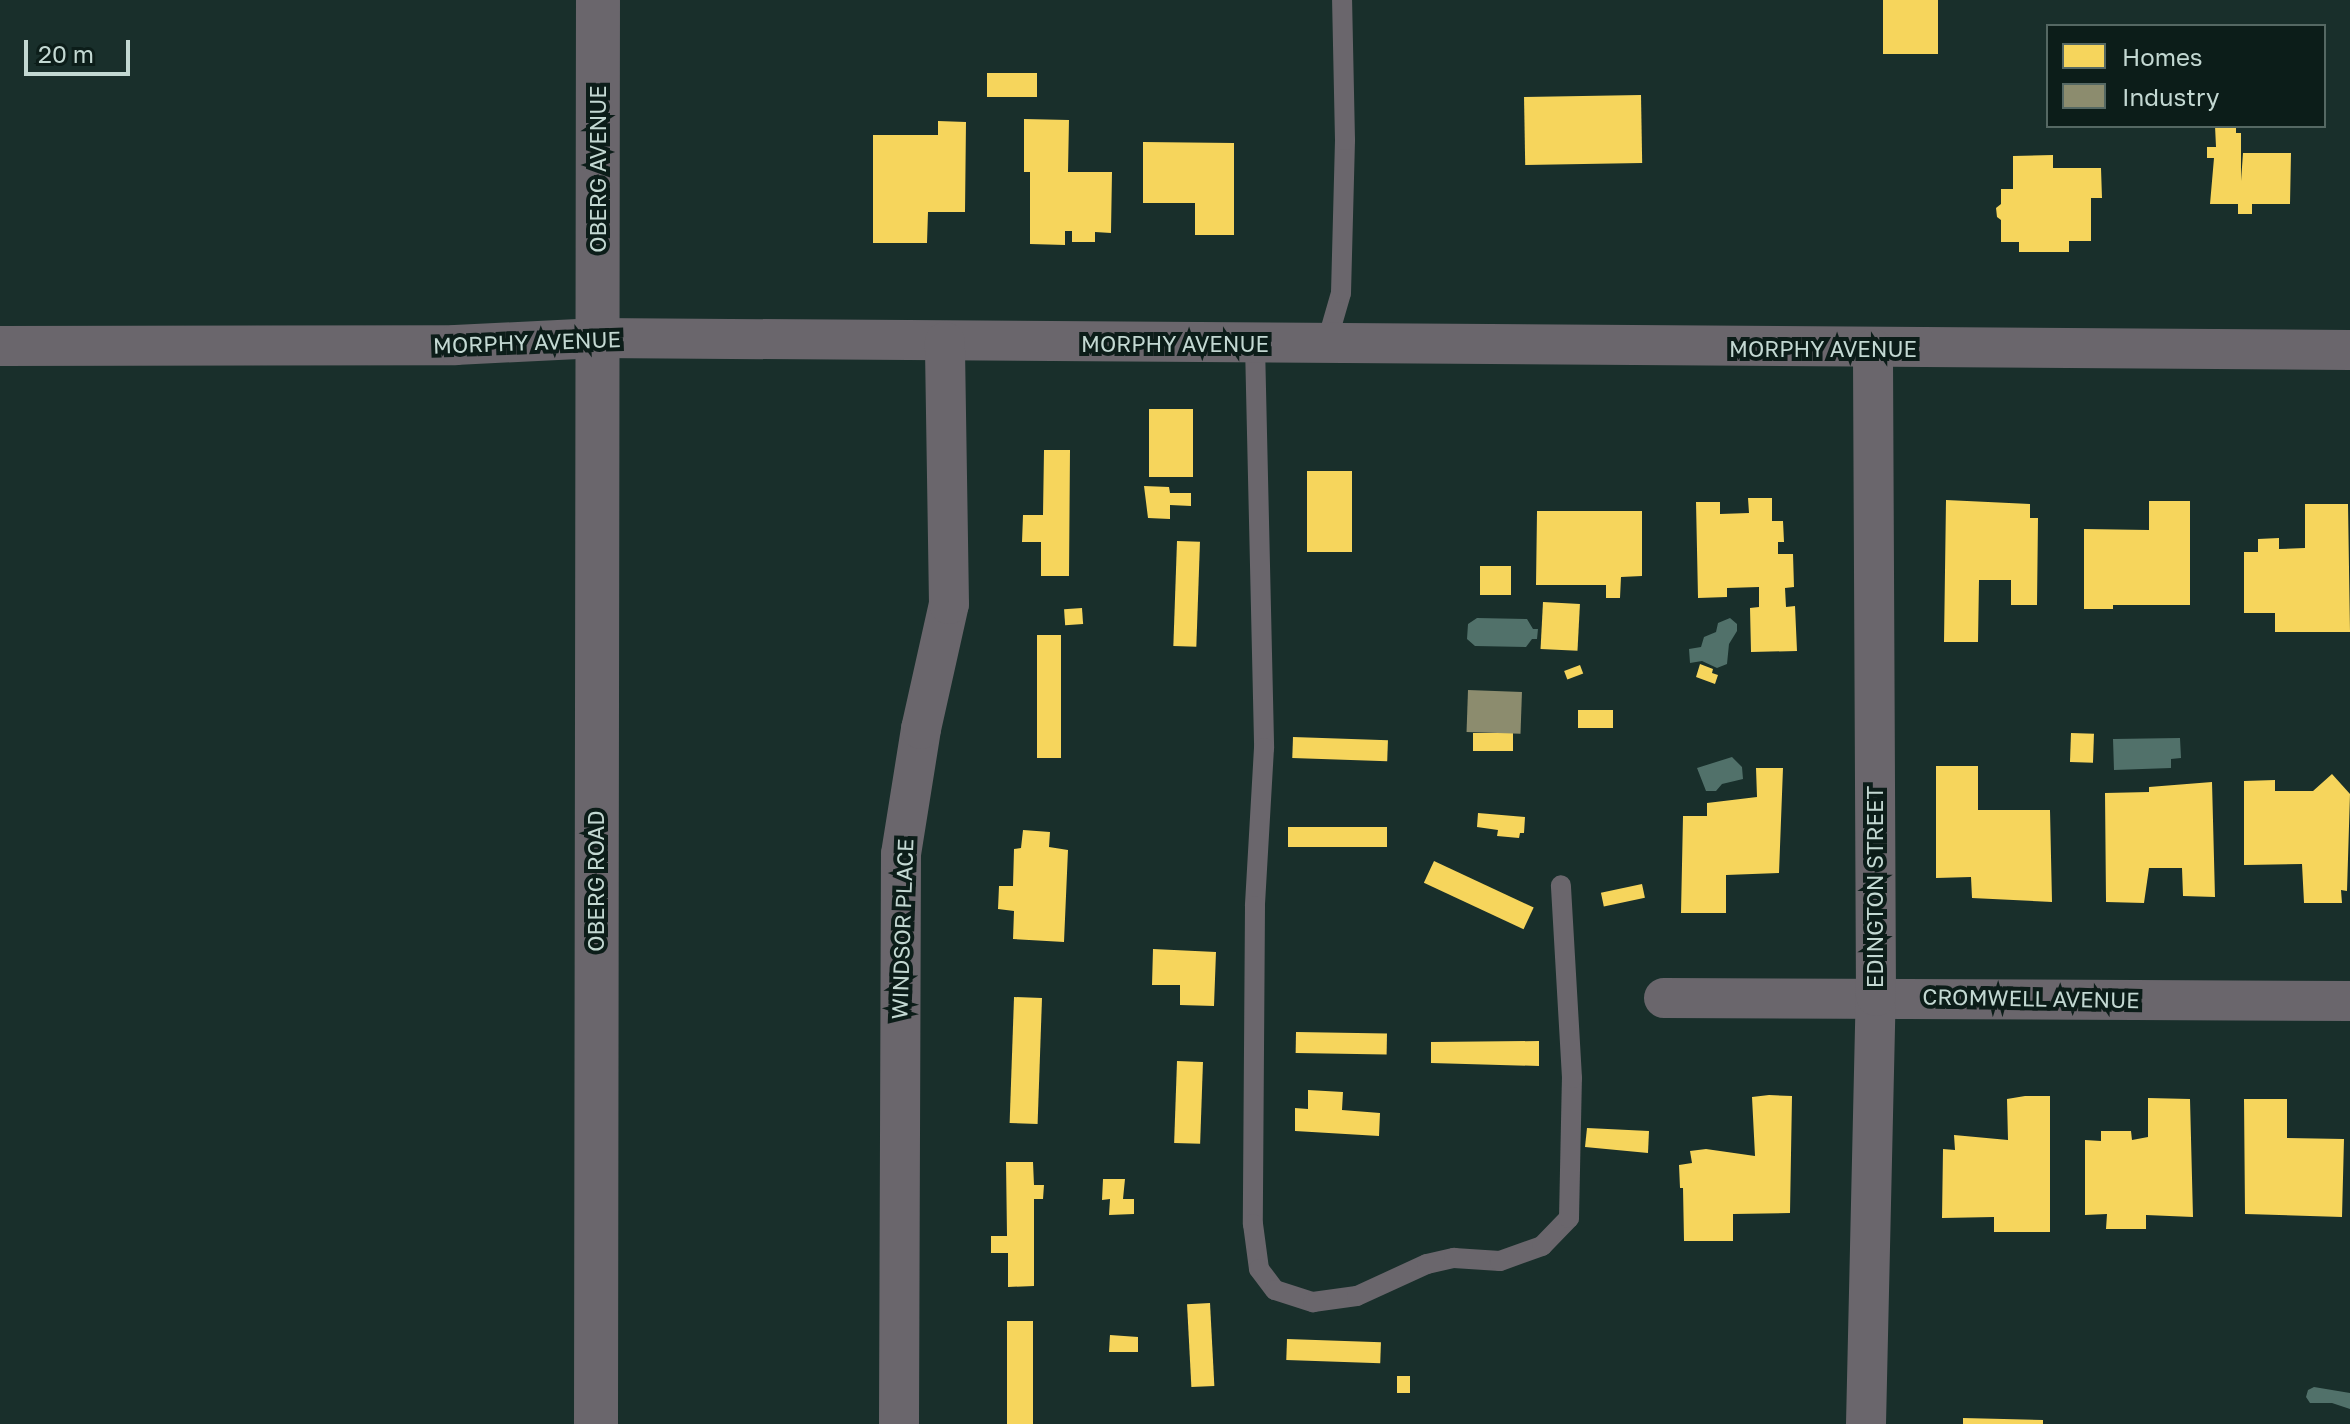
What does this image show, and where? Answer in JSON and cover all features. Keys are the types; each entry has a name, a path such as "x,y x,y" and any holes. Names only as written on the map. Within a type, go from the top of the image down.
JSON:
{"street":[{"name":"OBERG AVENUE","path":"598,0 598,338"},
{"name":"MORPHY AVENUE","path":"0,346 455,345 598,338 1255,345 2350,350"},
{"name":"OBERG ROAD","path":"596,1424 598,338"},
{"name":"WINDSOR PLACE","path":"899,1424 901,854 921,729 949,604 945,342"},
{"name":"EDINGTON STREET","path":"1866,1424 1876,996 1873,349"},
{"name":"CROMWELL AVENUE","path":"1664,998 1876,996 2350,1001"}],"lane":[{"path":"1326,345 1341,293 1345,140 1342,0"},
{"path":"1255,345 1264,748 1255,906 1253,1224 1259,1269 1275,1290 1313,1302 1357,1296 1427,1264 1454,1258 1500,1261 1542,1246 1569,1218 1572,1078 1561,885"}],"shaded area":[{"path":"1477,618 1527,619 1533,629 1538,629 1537,639 1532,639 1526,647 1475,646 1467,639 1468,624"},
{"path":"1730,618 1737,624 1737,631 1729,644 1727,664 1717,668 1702,661 1690,663 1689,649 1701,647 1704,637 1716,632 1718,623"},
{"path":"2180,738 2181,758 2171,759 2171,768 2114,770 2113,739"},
{"path":"1732,757 1742,767 1743,779 1722,784 1716,791 1706,791 1697,768"},
{"path":"2314,1387 2350,1393 2350,1409 2332,1403 2310,1403 2306,1397 2308,1390"}],"building: Homes":[{"path":"1883,0 1938,0 1938,54 1883,54"},
{"path":"987,73 1037,73 1037,97 987,97"},
{"path":"1641,95 1642,163 1525,165 1524,97"},
{"path":"1024,119 1069,120 1068,172 1112,172 1111,233 1095,232 1095,242 1072,242 1072,231 1065,231 1065,245 1030,244 1030,172 1024,172"},
{"path":"938,121 966,122 965,212 928,212 927,243 873,243 873,135 938,135"},
{"path":"2215,128 2236,128 2236,133 2241,133 2241,181 2243,153 2291,153 2290,204 2252,204 2252,214 2238,214 2238,204 2210,204 2214,158 2207,158 2207,147 2216,147"},
{"path":"1143,142 1234,143 1234,235 1195,235 1195,203 1143,203"},
{"path":"2053,155 2053,168 2101,168 2102,198 2091,198 2091,241 2069,241 2069,252 2019,252 2019,242 2001,242 2001,220 1997,217 1996,208 2001,204 2001,189 2013,189 2013,156"},
{"path":"1149,409 1193,409 1193,477 1149,477"},
{"path":"1044,450 1070,450 1069,576 1041,576 1041,542 1022,542 1023,515 1043,515"},
{"path":"1307,471 1352,471 1352,552 1307,552"},
{"path":"1144,486 1169,487 1170,493 1191,493 1191,506 1170,505 1170,519 1148,518"},
{"path":"1748,498 1772,498 1772,521 1783,521 1784,542 1778,542 1778,554 1793,554 1794,587 1785,588 1786,607 1795,606 1797,651 1751,652 1750,608 1759,607 1759,587 1727,588 1727,597 1698,598 1696,502 1720,502 1720,514 1749,513"},
{"path":"1946,500 2030,504 2030,518 2038,518 2037,605 2011,605 2011,580 1979,580 1978,642 1944,642"},
{"path":"2149,501 2190,501 2190,605 2113,605 2113,609 2084,609 2084,529 2149,530"},
{"path":"2305,504 2348,504 2350,632 2275,632 2275,613 2244,613 2244,552 2258,552 2258,539 2279,538 2279,549 2305,548"},
{"path":"1537,511 1642,511 1642,576 1621,577 1620,598 1606,598 1606,585 1536,585"},
{"path":"1177,541 1200,542 1196,647 1173,646"},
{"path":"1480,566 1511,566 1511,595 1480,595"},
{"path":"1543,602 1580,604 1577,651 1541,649"},
{"path":"1082,608 1083,624 1065,625 1064,609"},
{"path":"1037,635 1061,635 1061,758 1037,758"},
{"path":"1700,664 1713,669 1712,673 1718,675 1715,684 1696,677"},
{"path":"1580,665 1583,673 1567,679 1564,671"},
{"path":"1578,710 1613,710 1613,728 1578,728"},
{"path":"1473,733 1513,733 1513,751 1473,751"},
{"path":"2071,733 2094,734 2093,763 2070,762"},
{"path":"1293,737 1388,740 1387,761 1292,758"},
{"path":"1936,766 1978,766 1978,810 2050,810 2052,902 1972,898 1971,877 1936,878"},
{"path":"1756,768 1783,768 1779,873 1726,875 1726,913 1681,913 1683,816 1707,816 1707,803 1757,797"},
{"path":"2332,774 2350,794 2347,891 2341,890 2342,903 2304,903 2302,864 2244,865 2244,781 2275,780 2275,791 2313,791"},
{"path":"2212,782 2215,897 2183,896 2182,868 2149,868 2144,903 2106,902 2105,793 2149,792 2149,787"},
{"path":"1478,813 1525,817 1524,833 1520,833 1519,838 1497,836 1498,830 1477,827"},
{"path":"1288,827 1387,827 1387,847 1288,847"},
{"path":"1023,830 1050,832 1049,847 1068,850 1064,942 1013,939 1014,911 998,909 999,886 1013,886 1014,849 1021,848"},
{"path":"1434,861 1534,907 1524,929 1424,883"},
{"path":"1642,884 1645,898 1604,906 1601,893"},
{"path":"1153,949 1216,952 1214,1006 1180,1005 1180,985 1152,985"},
{"path":"1014,997 1042,998 1038,1124 1010,1123"},
{"path":"1296,1032 1387,1034 1387,1055 1296,1053"},
{"path":"1539,1041 1539,1066 1431,1063 1431,1042"},
{"path":"1177,1061 1203,1062 1200,1144 1174,1143"},
{"path":"1308,1090 1343,1092 1342,1110 1380,1113 1379,1136 1295,1131 1295,1108 1308,1109"},
{"path":"1792,1096 1790,1213 1733,1214 1733,1241 1684,1241 1683,1188 1680,1188 1679,1165 1692,1163 1690,1151 1706,1149 1755,1156 1752,1097"},
{"path":"2050,1096 2050,1232 1994,1232 1994,1217 1942,1218 1943,1149 1955,1150 1954,1135 2008,1140 2007,1099"},
{"path":"2148,1098 2190,1099 2193,1217 2146,1215 2146,1229 2106,1229 2107,1214 2085,1215 2085,1140 2101,1141 2101,1131 2131,1131 2132,1140 2148,1137"},
{"path":"2244,1099 2287,1099 2287,1138 2344,1139 2342,1217 2245,1214"},
{"path":"1587,1128 1649,1131 1648,1153 1585,1147"},
{"path":"1006,1162 1033,1162 1034,1185 1044,1185 1043,1199 1034,1199 1034,1286 1008,1287 1008,1253 991,1253 991,1236 1007,1236"},
{"path":"1103,1179 1125,1179 1123,1199 1134,1199 1134,1214 1109,1215 1110,1199 1102,1200"},
{"path":"1210,1303 1214,1386 1191,1387 1187,1304"},
{"path":"1007,1321 1033,1321 1033,1424 1007,1424"},
{"path":"1110,1335 1138,1337 1138,1352 1109,1352"},
{"path":"1287,1339 1381,1342 1380,1363 1286,1360"},
{"path":"1397,1376 1410,1376 1410,1393 1397,1393"},
{"path":"1963,1418 2043,1420 2043,1424 1963,1424"}],"building: Industry":[{"path":"1468,690 1522,692 1521,734 1467,732"}]}
